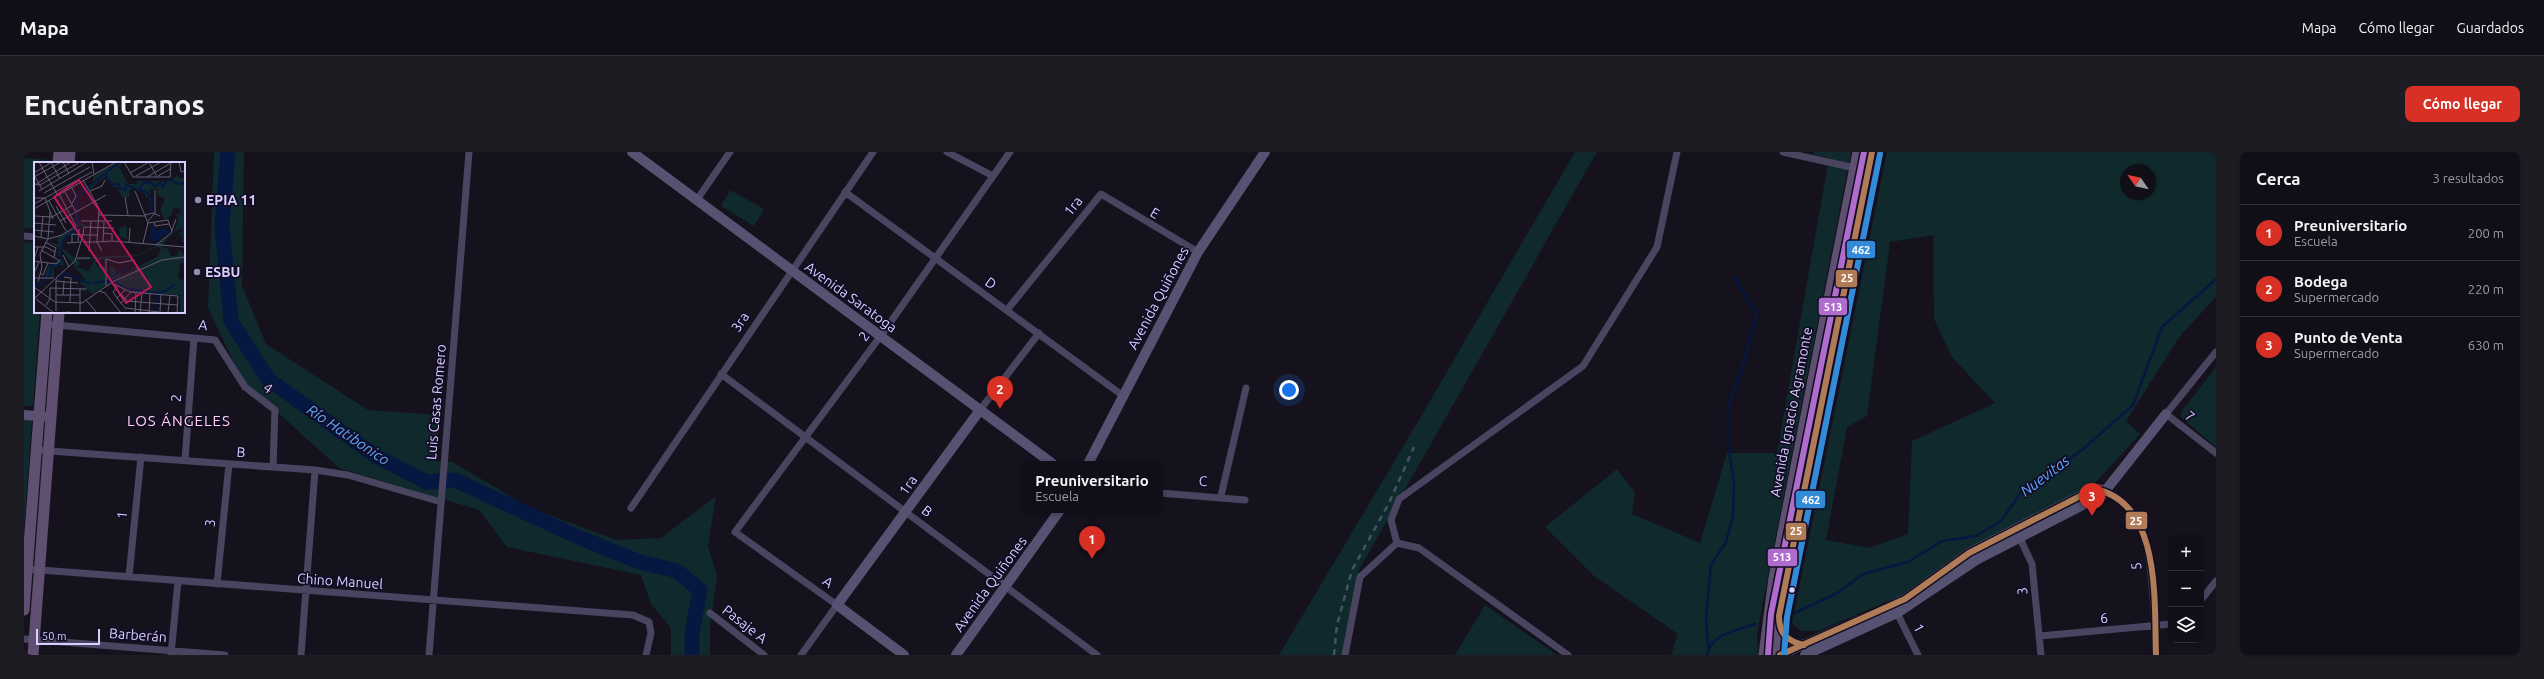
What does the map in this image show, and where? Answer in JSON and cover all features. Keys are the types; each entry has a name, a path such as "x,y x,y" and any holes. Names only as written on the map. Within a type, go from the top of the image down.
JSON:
{"main road":[{"path":"58,162 59,152"},
{"path":"69,162 70,152"},
{"name":"Avenida Ignacio Agramonte","path":"1764,655 1774,578 1858,152"},
{"name":"Avenida Ignacio Agramonte","path":"1776,655 1779,626 1872,152"},
{"path":"24,610 47,313"},
{"path":"33,655 29,639 37,599 59,313"}],"street":[{"name":"Luis Casas Romero","path":"429,655 469,152"},
{"name":"Avenida Saratoga","path":"632,152 696,201 1049,461"},
{"path":"696,201 730,152"},
{"name":"3ra","path":"631,508 873,152"},
{"path":"947,152 993,176"},
{"name":"2","path":"736,532 881,336 1010,152"},
{"name":"Avenida Quiñones","path":"1089,461 1122,395 1198,252 1266,152"},
{"path":"1397,543 1391,520 1399,498 1583,366 1657,247 1677,152"},
{"path":"1783,152 1855,168"},
{"name":"D","path":"845,192 1122,395"},
{"name":"E","path":"1101,194 1198,252"},
{"name":"1ra","path":"1007,310 1101,194"},
{"path":"24,236 34,237"},
{"name":"A","path":"46,324 215,340"},
{"name":"1ra","path":"801,655 980,410 1039,333"},
{"name":"2","path":"185,460 194,338"},
{"name":"4","path":"215,340 245,387 275,410 273,467"},
{"path":"1808,652 1905,599 1970,552 2098,498 2216,352"},
{"name":"B","path":"721,374 1097,655"},
{"path":"1221,496 1246,388"},
{"name":"7","path":"2166,414 2216,454"},
{"path":"24,415 51,417"},
{"name":"B","path":"36,450 315,470 348,476 441,502"},
{"name":"1","path":"129,576 141,457"},
{"name":"3","path":"217,584 229,464"},
{"path":"301,655 307,592 315,470"},
{"name":"5","path":"2105,490 2130,510 2142,526 2147,544 2155,627 2156,655"},
{"name":"C","path":"1163,493 1221,496 1245,500"},
{"name":"Avenida Quiñones","path":"956,655 1058,513"},
{"name":"A","path":"736,532 904,655"},
{"path":"1780,655 1808,652 1897,613 2017,533"},
{"name":"3","path":"2017,533 2032,564 2041,655"},
{"path":"1345,655 1360,577 1397,543"},
{"path":"1397,543 1419,548 1568,655"},
{"name":"Chino Manuel","path":"27,570 129,576 307,592 632,615 649,622 651,632 646,655"},
{"path":"172,653 178,581"},
{"path":"2204,596 2216,582"},
{"path":"25,598 37,599"},
{"name":"Pasaje A","path":"710,613 764,655"},
{"name":"1","path":"1897,613 1918,655"},
{"name":"6","path":"2040,636 2155,627 2168,625"},
{"path":"1779,626 1788,640 1808,652"},
{"name":"Barberán","path":"29,639 172,653 226,655"}],"green space":[{"path":"214,152 244,152 242,286 266,344 368,410 440,415 435,461 452,462 529,507 616,540 661,538 716,496 708,546 717,576 710,626 710,655 671,655 671,628 651,604 641,575 507,547 479,510 339,468 243,381 208,308"},
{"path":"1575,152 1597,152 1359,570 1344,655 1279,655 1413,430"},
{"path":"1814,152 1851,152 1757,633 1758,655 1671,655 1678,634 1594,576 1545,527 1617,469 1635,493 1632,514 1700,543 1727,453 1777,453 1829,158 1814,155"},
{"path":"1887,152 2216,152 2216,297 2180,336 2126,421 2140,434 2095,483 1975,545 1898,597 1818,631 1801,631 1792,623","holes":["1933,235 1934,319 1952,357 1995,403 1912,441 1908,534 1869,548 1826,540 1847,427 1867,416 1890,242"]},
{"path":"24,158 50,160 50,162 34,162 34,229 24,228"},
{"path":"730,190 764,209 754,226 721,206"},
{"path":"24,242 34,243 34,313 40,313 33,406 24,406"},
{"path":"2216,367 2216,447 2181,417 2182,411"},
{"path":"24,420 32,421 24,526"},
{"path":"1485,605 1557,655 1455,655"}],"waterway":[{"name":"Río Hatibonico","path":"228,152 222,225 231,321 268,379 377,457 427,482 455,480 578,537 640,562 677,571 700,590 692,633 692,655"},
{"path":"1708,646 1706,618 1711,565 1726,542 1733,516 1734,483 1728,444 1728,405 1742,369 1757,314 1734,277"},
{"name":"Nuevitas","path":"1795,613 1839,592 1863,574 1908,562 1942,541 1976,536 2001,521 2022,491 2082,450 2133,405 2162,327 2216,279"},
{"name":"Nuevitas","path":"1707,655 1713,642 1719,638 1733,631 1755,624"}],"railway":[{"path":"1334,655 1337,625 1352,570 1389,503 1414,447"}],"transit line":[{"name":"513","path":"1768,654 1771,614 1864,152"},
{"name":"25","path":"1804,645 1785,636 1782,632 1779,616 1872,152"},
{"name":"462","path":"1784,655 1787,617 1880,154"},
{"name":"25","path":"1780,655 1905,599 1969,553 2094,489 2116,497 2132,513 2143,533 2150,557 2153,583 2156,655"}],"place":[{"name":"EPIA 11","path":"198,200"},
{"name":"ESBU","path":"197,272"},
{"name":"Bodega","path":"1000,409"},
{"name":"Punto de Venta","path":"2092,516"},
{"name":"Preuniversitario","path":"1092,559"}],"district":[{"name":"LOS ÁNGELES","path":"179,421"}]}
